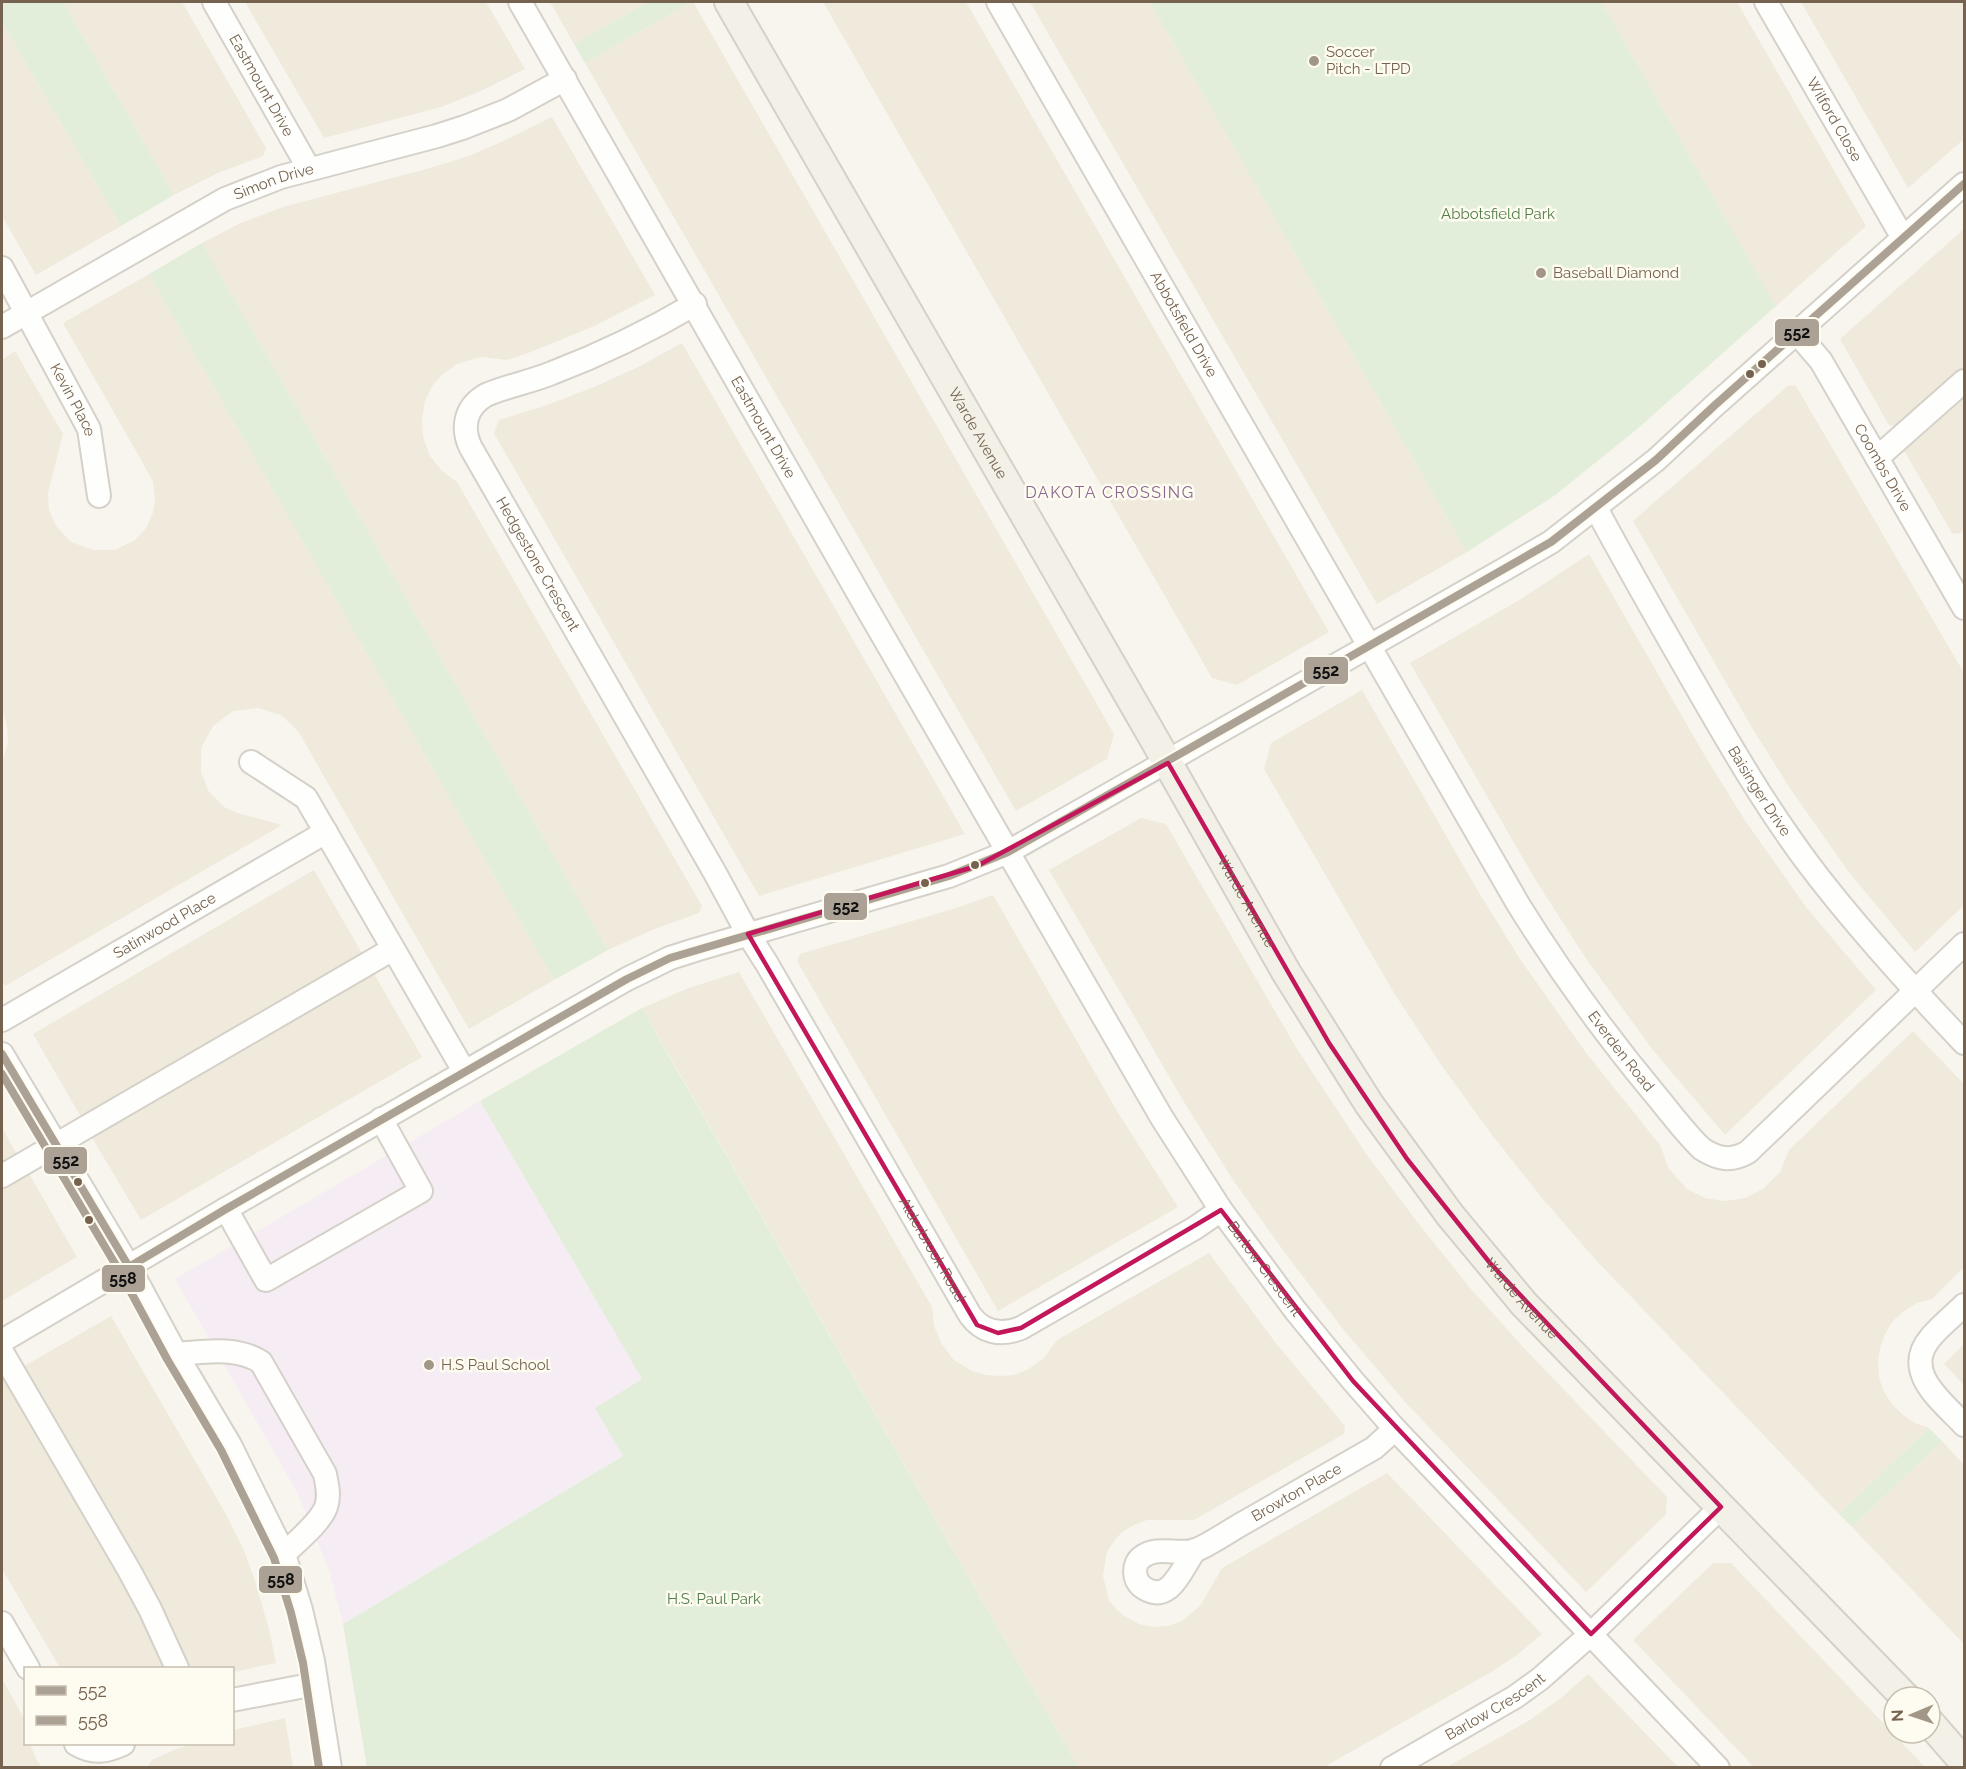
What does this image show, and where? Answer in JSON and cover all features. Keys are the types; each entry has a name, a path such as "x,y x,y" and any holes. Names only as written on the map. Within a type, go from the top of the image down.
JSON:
{"main road":[{"name":"Warde Avenue","path":"729,2 1323,1032 1407,1159 1524,1304 1893,1685"},
{"path":"1942,1736 1965,1762"}],"street":[{"name":"Eastmount Drive","path":"214,2 309,169"},
{"name":"Eastmount Drive","path":"520,2 1008,852"},
{"name":"Abbotsfield Drive","path":"999,2 1369,647"},
{"name":"Wilford Close","path":"1766,2 1903,238"},
{"name":"Simon Drive","path":"2,327 225,199 267,182 309,169 465,127 508,110 565,79"},
{"path":"2,1341 597,994 646,969 678,956 949,876 1008,852 1168,763 1551,542 1656,460 1965,184"},
{"name":"Kevin Place","path":"2,268 89,429 99,496"},
{"name":"Hedgestone Crescent","path":"694,304 665,322 609,350 551,374 486,395 470,410 466,420 466,431 471,448 748,934"},
{"name":"Coombs Drive","path":"1797,333 1821,362 1877,458 1956,572 1965,608"},
{"path":"1877,458 1965,381"},
{"name":"Baisinger Drive","path":"1596,508 1647,602 1763,799 1810,867 1891,966 1965,1043"},
{"name":"Everden Road","path":"1369,647 1518,904 1551,956 1634,1069 1702,1149 1714,1157 1734,1159 1748,1152 1965,944"},
{"path":"251,762 306,798 464,1071"},
{"name":"Satinwood Place","path":"2,1020 326,832"},
{"name":"Barlow Crescent","path":"1008,852 1162,1118 1221,1210 1295,1310 1395,1429 1718,1767"},
{"name":"Alderbrook Road","path":"748,934 970,1315 981,1328 998,1333 1021,1328 1195,1228 1221,1210"},
{"path":"2,1176 393,949"},
{"path":"2,1054 129,1267 176,1354 230,1445 284,1554 302,1610 313,1661 330,1767"},
{"path":"226,1209 266,1280 422,1191 381,1119"},
{"path":"1965,1305 1930,1337 1921,1357 1923,1379 1965,1425"},
{"path":"176,1354 215,1351 240,1353 261,1362 325,1474 329,1492 326,1508 311,1528 284,1554"},
{"path":"2,1352 129,1570 177,1667"},
{"name":"Browton Place","path":"1195,1550 1374,1448 1395,1429"},
{"name":"Barlow Crescent","path":"1392,1767 1528,1688 1591,1634 1721,1507"},
{"path":"2,1623 27,1667"},
{"path":"234,1700 315,1684"},
{"path":"79,1745 97,1752 106,1751 119,1745"}],"highlighted area":[{"path":"1168,763 1329,1043 1407,1159 1490,1263 1721,1507 1591,1634 1353,1381 1221,1210 1021,1328 998,1333 977,1325 748,934 977,866"}],"shaded area":[{"path":"63,2 182,2 266,148 263,156 218,173 174,195"},
{"path":"245,2 486,2 525,69 481,91 441,107 324,138"},
{"path":"550,2 648,2 574,44"},
{"path":"691,2 1114,734 1107,759 1016,811 585,63"},
{"path":"823,2 966,2 1329,632 1237,685 1212,678"},
{"path":"1030,2 1150,2 1467,552 1377,604"},
{"path":"1601,2 1737,2 1866,226 1776,306"},
{"path":"1801,2 1964,2 1964,139 1908,188"},
{"path":"2,22 121,226 36,275 2,216"},
{"path":"552,117 655,295 594,326 531,352 507,360 481,357 457,364 432,386 425,401 422,418 423,437 430,456 442,471 457,482 702,906 699,913 652,930 608,950 202,243 241,223 283,207 469,156"},
{"path":"1964,229 1964,366 1897,426 1889,425 1840,339"},
{"path":"149,274 554,980 469,1029 298,731 281,715 258,708 233,711 213,726 201,748 201,772 209,792 224,807 237,813 282,825 5,986 2,981 2,761 8,743 7,725 2,709 2,360 15,351 63,434 48,493 49,510 56,526 71,542 93,550 115,550 135,540 146,528 153,513 155,497 153,481 63,323"},
{"path":"682,343 965,834 759,896 494,433 499,420 594,387"},
{"path":"1789,385 1796,386 1964,673 1964,905 1915,952 1848,871 1789,787 1751,726 1633,521"},
{"path":"1964,392 1964,529 1959,534 1952,533 1902,447"},
{"path":"1589,554 1705,756 1744,819 1806,907 1876,990 1725,1135 1653,1050 1587,960 1535,879 1410,663 1521,599"},
{"path":"1362,690 1520,959 1587,1054 1660,1145 1669,1169 1687,1189 1705,1198 1725,1201 1745,1198 1763,1189 1780,1172 1789,1150 1913,1031 1964,1084 1964,1267 1932,1299 1917,1303 1893,1321 1885,1334 1878,1362 1879,1377 1884,1392 1892,1404 1915,1423 1929,1428 1839,1514 1595,1259 1492,1135 1442,1066 1394,993 1264,769 1271,743"},
{"path":"1141,818 1166,824 1297,1049 1367,1155 1418,1223 1471,1289 1523,1347 1667,1497 1666,1514 1586,1592 1406,1403 1343,1329 1285,1253 1233,1180 1187,1107 1049,870"},
{"path":"314,870 363,955 82,1119 33,1034"},
{"path":"993,895 1117,1111 1178,1207 998,1311 797,961 800,954"},
{"path":"373,972 422,1057 141,1220 91,1136"},
{"path":"739,972 932,1307 934,1326 941,1343 954,1360 972,1371 986,1375 1014,1375 1027,1370 1044,1358 1057,1340 1209,1253 1275,1342 1345,1426 1344,1434 1194,1520 1147,1520 1122,1532 1107,1552 1103,1576 1109,1600 1117,1610 1139,1624 1153,1627 1168,1626 1182,1621 1200,1606 1222,1568 1387,1473 1542,1634 1493,1671 1324,1767 1078,1767 642,1008 689,988"},
{"name":"H.S Paul School","path":"480,1101 643,1380 623,1456 343,1624 329,1570 298,1494 175,1279"},
{"path":"2,1128 18,1156 2,1166"},
{"path":"28,1172 77,1257 2,1301 2,1188"},
{"path":"111,1316 227,1516 243,1548 269,1629 276,1663 234,1672 234,1667 184,1667 21,1368"},
{"path":"1964,1344 1964,1385 1944,1364"},
{"path":"4,1378 134,1604 163,1667 59,1667 2,1569 2,1380"},
{"path":"1942,1441 1964,1465 1964,1644 1852,1527"},
{"path":"1713,1563 1731,1563 1882,1722 1882,1745 1904,1745 1925,1767 1754,1767 1633,1640"},
{"path":"1588,1674 1678,1767 1447,1767 1530,1720 1561,1698"},
{"path":"2,1679 24,1718 24,1745 30,1745 42,1767 2,1767"},
{"path":"285,1718 293,1767 147,1767 152,1760 189,1745 234,1745 234,1730"}],"green space":[{"path":"2,2 63,2 174,195 121,226 2,22"},
{"path":"648,2 691,2 585,63 574,44"},
{"name":"Abbotsfield Park","path":"1150,2 1601,2 1776,306 1636,430 1554,496 1467,552"},
{"path":"202,243 608,950 554,980 149,274"},
{"name":"H.S. Paul Park","path":"642,1008 1078,1767 367,1767 343,1624 623,1456 595,1408 642,1379 480,1101"},
{"path":"1929,1428 1942,1441 1852,1527 1839,1514"}],"transit line":[{"name":"552","path":"129,1267 627,979 670,958 949,876 1008,852 1551,542 1656,460 1964,184"},
{"name":"552","path":"2,1054 129,1267"},
{"name":"558","path":"2,1074 120,1272 167,1359 221,1450 274,1558 303,1663 319,1768"}],"place":[{"name":"Soccer Pitch - LTPD","path":"1314,61"},
{"name":"Baseball Diamond","path":"1541,273"},
{"name":"H.S Paul School","path":"429,1365"}],"district":[{"name":"DAKOTA CROSSING","path":"1110,492"}]}
